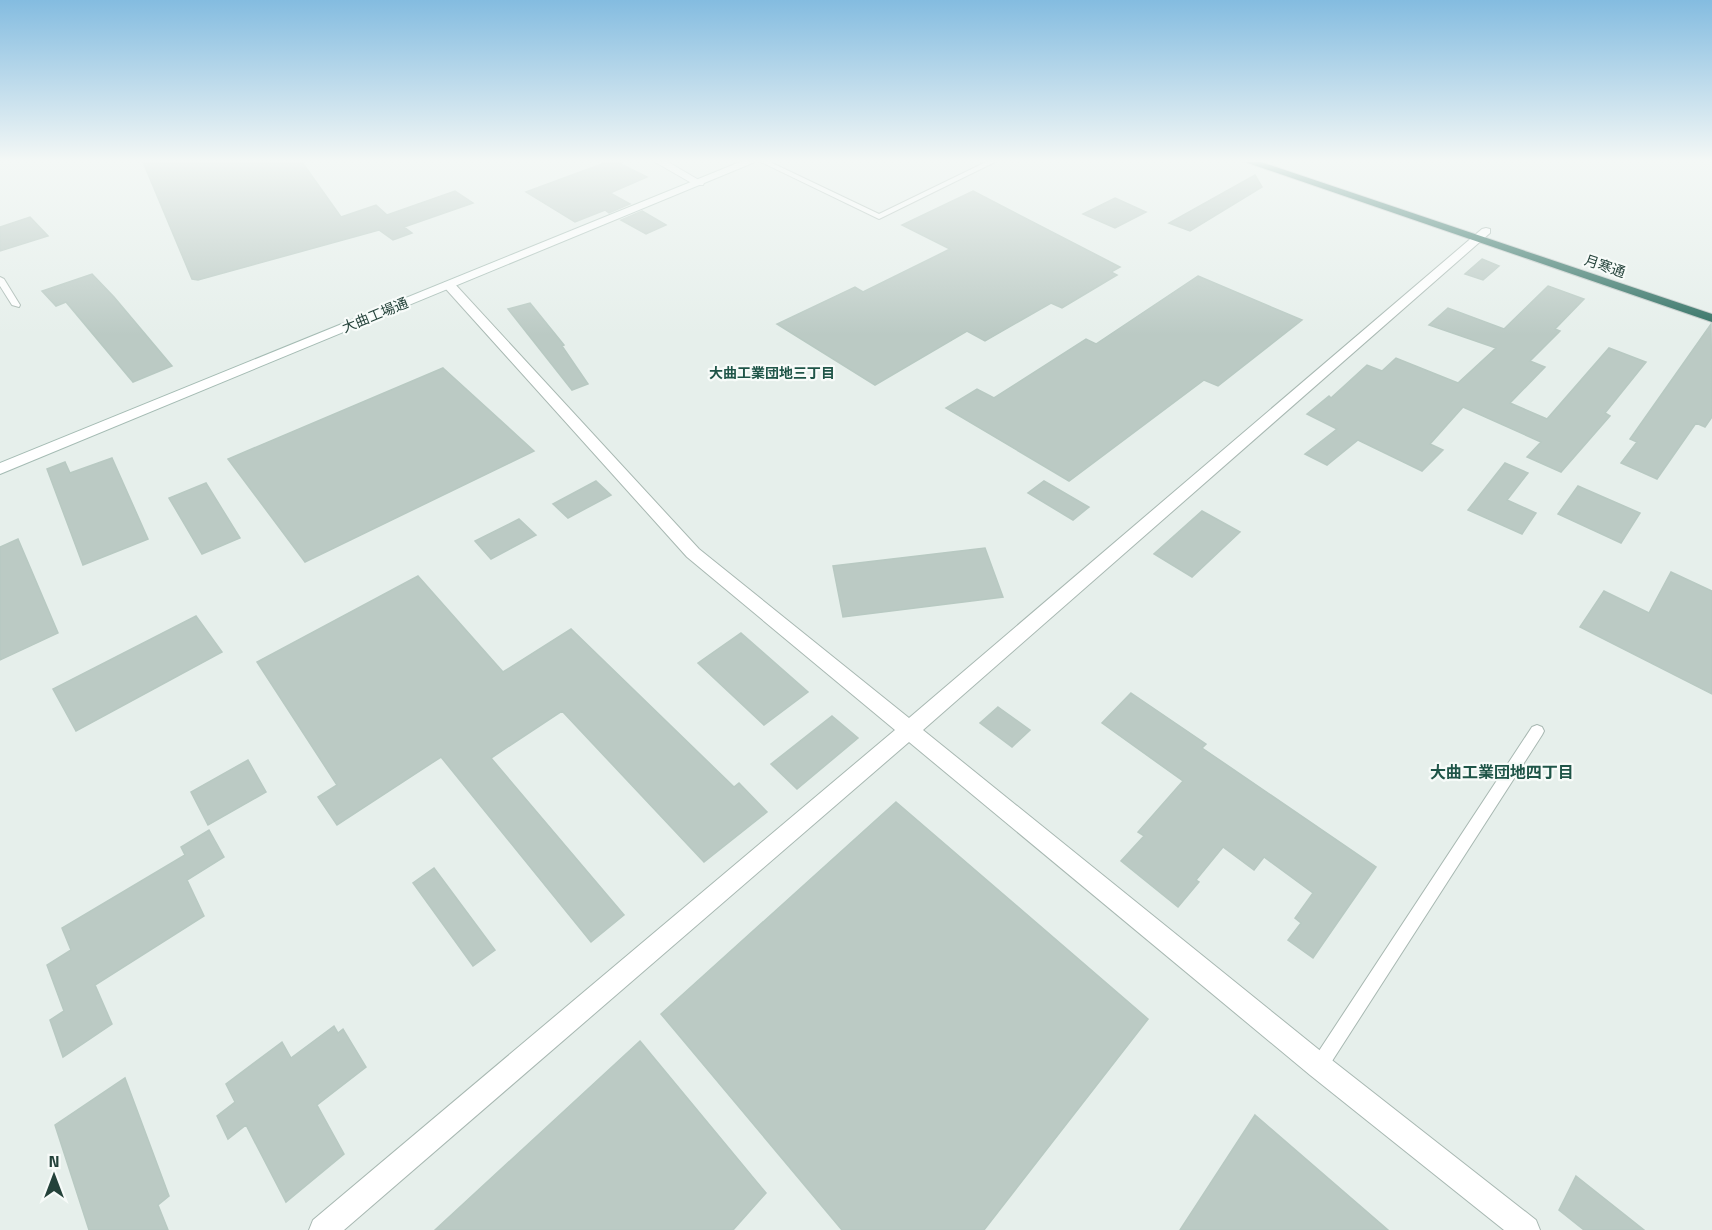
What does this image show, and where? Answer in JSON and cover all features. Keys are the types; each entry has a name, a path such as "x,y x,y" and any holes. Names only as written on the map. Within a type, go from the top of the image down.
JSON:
{"highway":[{"name":"月寒通","path":"1432,219 1712,307"},
{"name":"月寒通","path":"1438,219 1712,318"}],"street":[{"name":"大曲工場通","path":"0,469 610,219"},
{"path":"323,1230 908,731 1481,235"},
{"path":"449,285 693,553 1319,1066 1526,1230"}],"lane":[{"path":"0,279 16,305"},
{"path":"1319,1066 1537,731"}],"building":[{"path":"23,219 32,219 48,236 0,251 0,227"},
{"path":"167,219 426,219 404,227 412,233 393,240 379,230 198,280 192,279"},
{"path":"656,219 666,225 646,234 621,220"},
{"path":"914,219 1028,219 1120,267 1111,272 1117,275 1062,308 1051,303 985,341 967,331 875,385 777,324 855,287 863,292 950,249 902,225"},
{"path":"1095,219 1132,219 1115,228"},
{"path":"1175,219 1209,219 1190,231 1169,223"},
{"path":"1482,259 1499,266 1483,280 1465,274"},
{"path":"92,274 172,366 133,382 66,302 56,306 42,291"},
{"path":"1198,276 1302,320 1218,386 1204,380 1069,481 946,408 977,389 994,398 1086,339 1096,344"},
{"path":"1548,286 1584,299 1555,329 1560,331 1530,361 1545,367 1510,403 1547,419 1609,348 1646,362 1605,413 1610,416 1561,472 1527,457 1541,442 1463,407 1430,444 1443,450 1422,471 1358,440 1327,465 1305,454 1337,429 1307,414 1329,396 1331,398 1367,365 1382,371 1396,358 1458,383 1496,348 1429,325 1448,308 1504,329"},
{"path":"530,303 564,345 562,346 588,384 572,390 508,309"},
{"path":"1711,324 1712,417 1705,427 1696,423 1657,479 1621,463 1637,442 1630,439"},
{"path":"443,368 534,451 305,562 228,459"},
{"path":"112,458 148,539 83,565 47,469 65,462 70,473"},
{"path":"1505,463 1528,473 1507,500 1536,513 1522,534 1468,510"},
{"path":"596,481 611,495 568,518 553,504"},
{"path":"1044,481 1089,507 1073,520 1028,493"},
{"path":"206,483 240,538 202,554 169,498"},
{"path":"1578,486 1640,513 1621,543 1558,514"},
{"path":"1202,511 1240,532 1192,577 1154,554"},
{"path":"519,519 536,535 491,559 475,541"},
{"path":"18,539 58,633 0,660 0,547"},
{"path":"985,548 1003,597 843,617 833,566"},
{"path":"1671,572 1712,591 1712,694 1580,627 1604,591 1649,613"},
{"path":"418,576 503,672 571,629 734,787 739,783 767,812 704,862 562,711 491,758 624,915 591,942 441,757 337,825 318,797 337,785 257,662"},
{"path":"196,616 222,652 76,731 53,689"},
{"path":"741,633 808,692 764,725 698,663"},
{"path":"1131,693 1206,744 1202,748 1376,867 1313,958 1288,940 1301,923 1295,918 1313,893 1264,857 1254,870 1223,847 1196,880 1199,882 1178,907 1121,861 1144,836 1138,832 1183,781 1102,723"},
{"path":"998,707 1030,730 1012,747 980,723"},
{"path":"832,716 858,738 797,789 771,764"},
{"path":"248,760 266,792 208,825 191,792"},
{"path":"896,802 1148,1019 984,1230 842,1230 661,1014"},
{"path":"209,830 224,857 187,880 204,916 95,985 112,1024 63,1057 50,1020 64,1011 47,965 71,950 62,928 185,855 181,847"},
{"path":"434,868 495,950 473,966 413,883"},
{"path":"334,1026 338,1033 343,1029 366,1067 317,1105 344,1154 286,1202 246,1125 228,1139 217,1116 235,1102 226,1084 282,1042 291,1058"},
{"path":"640,1041 766,1193 733,1230 435,1230"},
{"path":"125,1078 169,1196 158,1205 168,1230 89,1230 55,1125"},
{"path":"1255,1115 1388,1230 1180,1230"},
{"path":"1576,1176 1644,1230 1584,1230 1559,1210"}],"district":[{"name":"大曲工業団地三丁目","path":"772,373"},
{"name":"大曲工業団地四丁目","path":"1502,772"}]}
